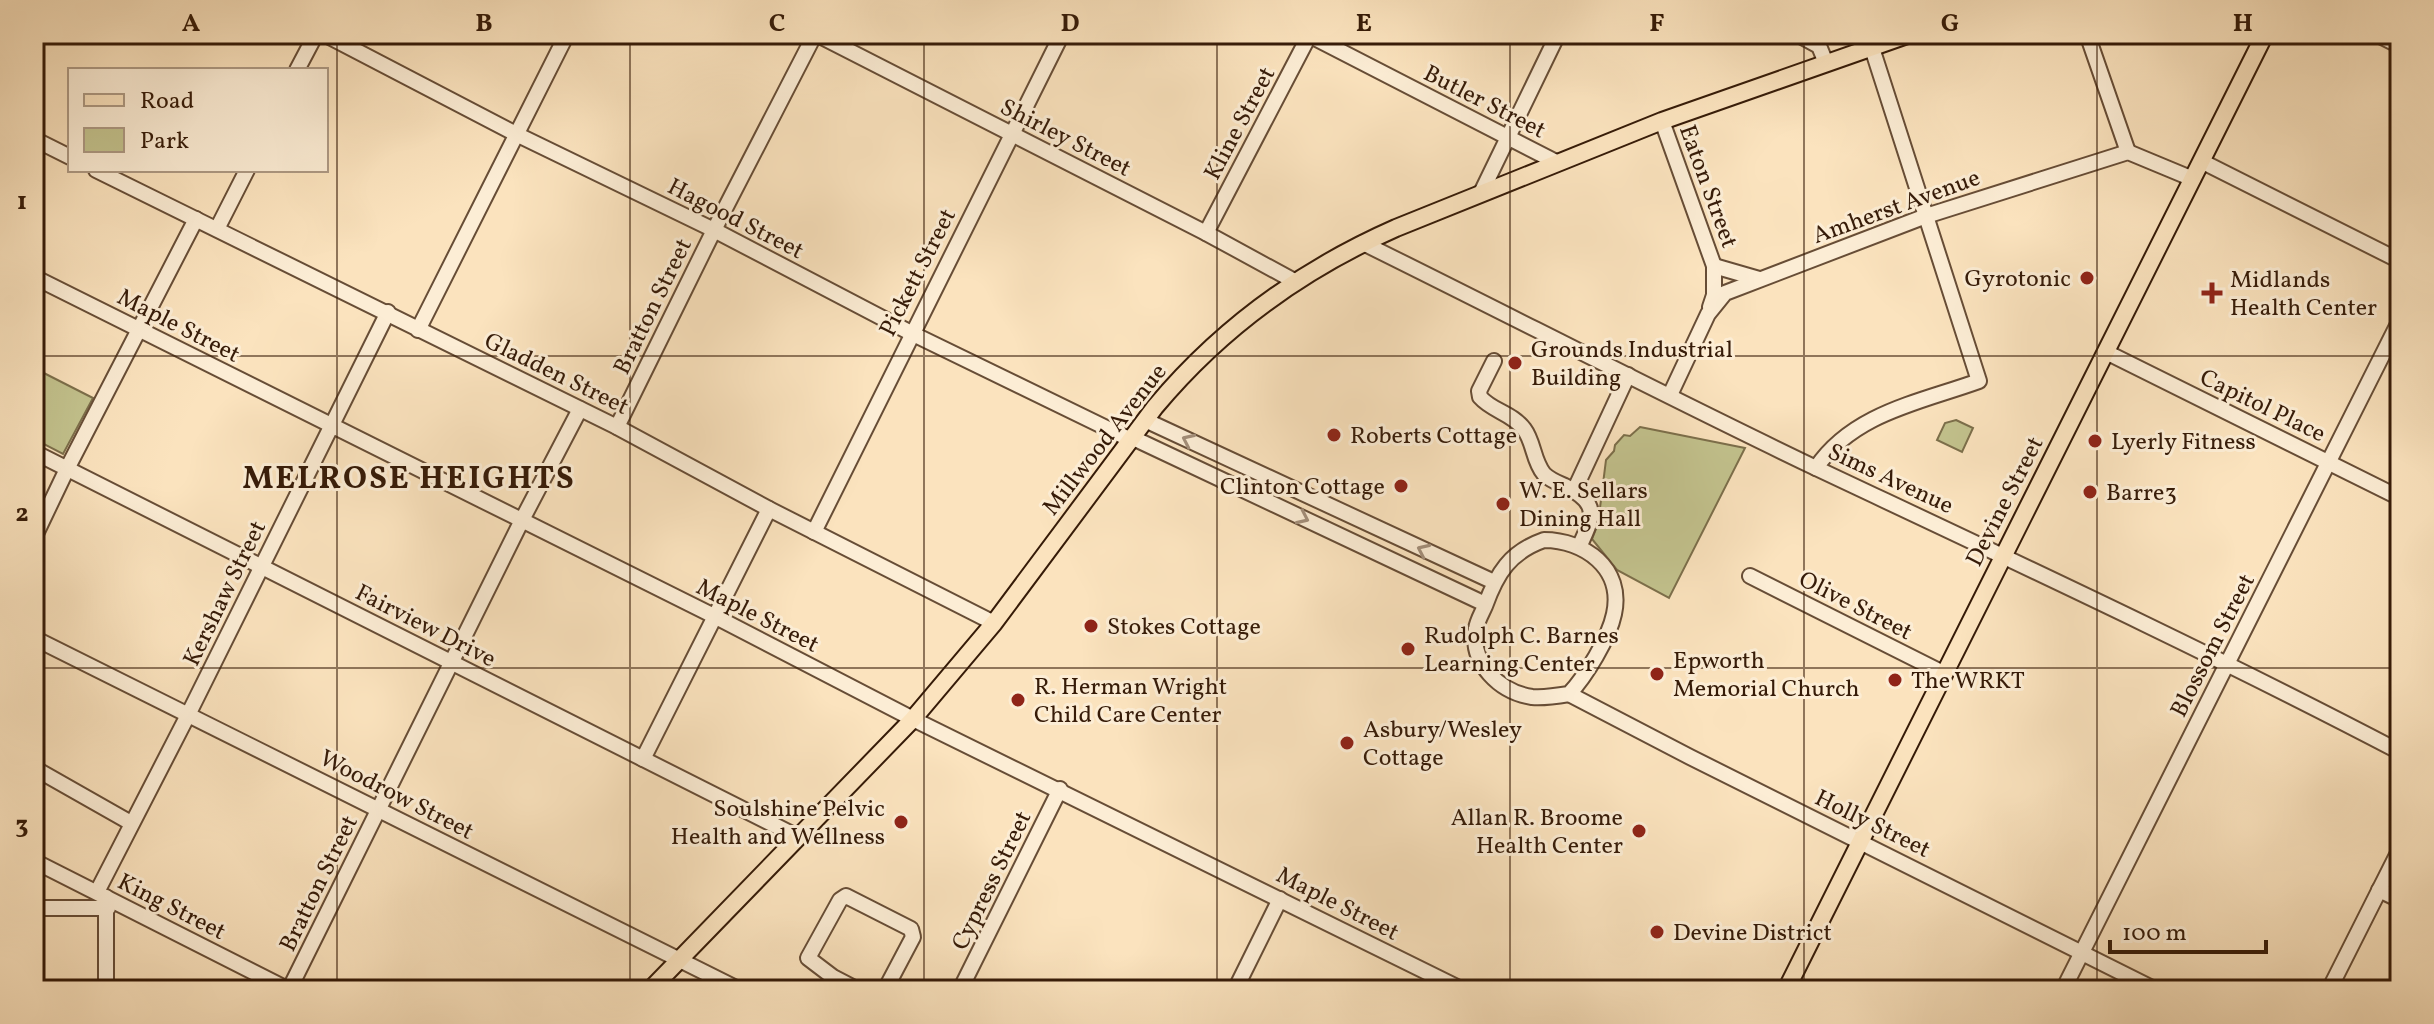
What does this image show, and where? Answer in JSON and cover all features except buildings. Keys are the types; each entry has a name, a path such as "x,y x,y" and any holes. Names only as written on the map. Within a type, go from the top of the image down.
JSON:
{"main road":[{"name":"Millwood Avenue","path":"650,990 913,719 994,623 1171,387 1232,328 1296,282 1363,243 1662,121 1910,34"},
{"name":"Devine Street","path":"1786,990 2265,34"}],"street":[{"path":"298,68 316,34"},
{"name":"Hagood Street","path":"324,34 911,333 1485,604"},
{"path":"418,330 567,34"},
{"name":"Shirley Street","path":"815,34 1296,282"},
{"name":"Bratton Street","path":"617,427 815,34"},
{"name":"Pickett Street","path":"814,532 1062,34"},
{"name":"Butler Street","path":"1309,34 1558,163"},
{"name":"Kline Street","path":"1206,233 1309,34"},
{"path":"1481,193 1558,34"},
{"path":"1797,34 1819,46 1826,63"},
{"path":"2087,34 2128,152 2193,179"},
{"path":"2376,34 2400,46"},
{"path":"1816,468 1831,447 1846,435 1889,410 1979,381 1872,48"},
{"name":"Eaton Street","path":"1662,121 1714,266"},
{"path":"34,139 68,156"},
{"name":"Amherst Avenue","path":"1670,395 1708,314 1725,293 1926,216 2128,152"},
{"path":"2201,161 2400,261"},
{"name":"Gladden Street","path":"100,172 617,427 769,509 994,623"},
{"path":"217,229 246,172"},
{"path":"34,538 196,219"},
{"name":"Sims Avenue","path":"1363,243 2400,752"},
{"path":"1708,314 1714,295 1714,266 1759,279"},
{"name":"Maple Street","path":"34,277 714,616 913,719 1463,990"},
{"name":"Kershaw Street","path":"104,899 131,823 388,312"},
{"name":"Blossom Street","path":"2063,990 2400,320"},
{"name":"Capitol Place","path":"2106,352 2400,498"},
{"path":"1494,361 1479,391 1480,397 1511,416 1527,432 1538,466 1547,477 1588,501 1591,516 1580,545"},
{"path":"1574,491 1628,375"},
{"name":"Bratton Street","path":"289,990 580,409"},
{"path":"1145,420 1494,582"},
{"name":"Fairview Drive","path":"34,452 798,837"},
{"path":"643,759 769,509"},
{"path":"1544,540 1560,540 1580,545 1596,557 1611,579 1615,597 1614,613 1585,678 1569,694 1534,697 1501,686 1487,671 1476,647 1476,628 1494,582 1505,563 1530,545 1544,540"},
{"name":"Olive Street","path":"1750,576 1943,673"},
{"name":"Woodrow Street","path":"34,638 740,990"},
{"name":"Holly Street","path":"1569,694 2156,990"},
{"path":"34,768 131,823"},
{"name":"Cypress Street","path":"960,990 1060,789"},
{"path":"2329,990 2400,849"},
{"name":"King Street","path":"34,861 289,990"},
{"path":"2379,890 2400,900"},
{"path":"858,990 833,977 808,958 840,900 846,896 911,929 913,937 885,990"},
{"path":"34,908 104,899 106,990"},
{"path":"1235,990 1280,899"}],"green space":[{"path":"34,368 93,398 63,454 34,439"},
{"path":"1956,420 1973,428 1962,452 1937,440 1945,423"},
{"path":"1640,427 1745,448 1669,598 1617,570 1592,539 1598,524 1606,460 1624,435 1630,436"}],"place":[{"name":"Gyrotonic","path":"2087,278"},
{"name":"Midlands Health Center","path":"2212,293"},
{"name":"Grounds Industrial Building","path":"1515,363"},
{"name":"Roberts Cottage","path":"1334,435"},
{"name":"Lyerly Fitness","path":"2095,441"},
{"name":"Clinton Cottage","path":"1401,486"},
{"name":"Barre3","path":"2090,492"},
{"name":"W. E. Sellars Dining Hall","path":"1503,504"},
{"name":"Stokes Cottage","path":"1091,626"},
{"name":"Rudolph C. Barnes Learning Center","path":"1408,649"},
{"name":"Epworth Memorial Church","path":"1657,674"},
{"name":"The WRKT","path":"1895,680"},
{"name":"R. Herman Wright Child Care Center","path":"1018,700"},
{"name":"Asbury/Wesley Cottage","path":"1347,743"},
{"name":"Soulshine Pelvic Health and Wellness","path":"901,822"},
{"name":"Allan R. Broome Health Center","path":"1639,831"},
{"name":"Devine District","path":"1657,932"}],"district":[{"name":"MELROSE HEIGHTS","path":"409,477"}]}
